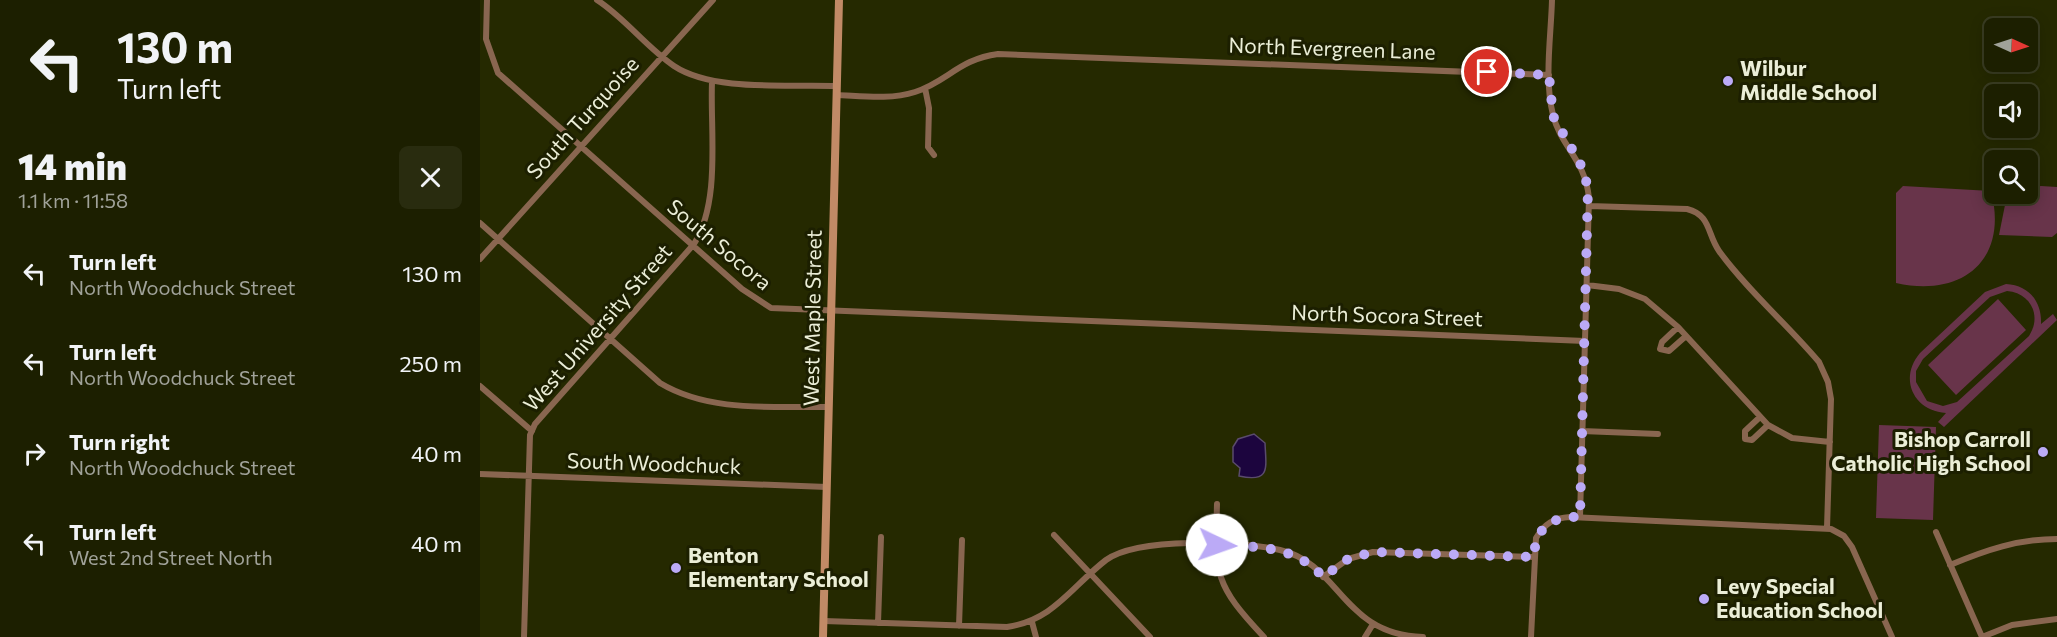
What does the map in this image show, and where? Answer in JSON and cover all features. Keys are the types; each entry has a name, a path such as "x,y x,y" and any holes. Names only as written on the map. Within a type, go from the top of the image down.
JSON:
{"main road":[{"name":"West Maple Street","path":"823,637 839,0"}],"street":[{"name":"South Socora","path":"487,0 486,39 498,73 692,246 765,306 782,309 1188,325"},
{"name":"North Evergreen Lane","path":"597,0 605,2 672,64 692,76 712,82 895,96 925,88 958,66 998,54 1549,75"},
{"name":"South Turquoise","path":"480,259 579,146 713,0"},
{"path":"1552,0 1549,75 1553,116 1584,174 1589,206 1580,517"},
{"name":"West University Street","path":"524,637 528,475 532,431 535,424 692,246 701,232 708,206 712,82"},
{"path":"925,88 930,108 928,147 934,155"},
{"path":"1589,206 1687,209 1703,217 1720,252 1822,368 1830,391 1827,528"},
{"path":"480,223 660,382 679,394 704,402 830,407"},
{"path":"1587,285 1619,289 1645,299 1678,327 1768,425 1792,438 1830,442"},
{"name":"North Socora Street","path":"1188,325 1585,341"},
{"path":"1678,327 1662,342 1660,350 1669,351 1686,336"},
{"path":"480,386 532,431"},
{"path":"1760,417 1745,431 1745,439 1752,440 1768,425"},
{"path":"1582,431 1658,434"},
{"name":"South Woodchuck","path":"480,474 827,487"},
{"path":"1217,504 1217,571 1228,596 1264,637"},
{"path":"1531,637 1536,538 1546,524 1560,518 1580,517 1827,528 1839,532 1848,541 1892,637"},
{"path":"1936,532 1982,637 2012,625 2057,619"},
{"path":"1054,536 1149,637"},
{"path":"878,623 881,537"},
{"path":"1950,565 1994,547 2035,539 2057,539"},
{"path":"959,626 962,540"},
{"path":"824,621 1007,627 1032,622 1046,615 1108,559 1141,546 1160,543 1282,550 1306,562 1357,614 1373,624 1398,634 1423,637"},
{"path":"1323,577 1348,559 1373,552 1534,557"},
{"path":"1032,622 1036,637"},
{"path":"1365,637 1373,624"}],"shaded area":[{"path":"1903,186 1984,191 1984,204 1993,204 1995,215 1993,237 1986,254 1975,269 1960,279 1941,285 1920,286 1896,283 1896,193"},
{"path":"2038,186 2057,187 2057,233 2052,237 1999,235 2005,205 2038,204"},
{"path":"2006,284 2014,285 2032,296 2039,309 2041,324 2053,314 2057,320 1944,427 1938,422 1946,413 1925,406 1913,392 1910,373 1913,363 1920,353 1985,292","holes":["2007,291 2022,296 2032,307 2034,321 2029,336 1957,402 1943,406 1927,401 1916,382 1916,371 1923,359 1990,297"]},
{"path":"1998,299 2026,330 1956,395 1928,365"},
{"path":"1879,425 1936,427 1933,520 1876,518"},
{"path":"1254,434 1265,443 1264,472 1257,477 1239,476 1240,468 1233,462 1233,447 1238,439"}],"place":[{"name":"Wilbur Middle School","path":"1728,81"},
{"name":"Bishop Carroll Catholic High School","path":"2043,452"},
{"name":"Benton Elementary School","path":"676,568"},
{"name":"Levy Special Education School","path":"1704,599"}],"route":[{"path":"1217,545 1282,550 1306,562 1323,577 1348,559 1373,552 1534,557 1536,538 1546,524 1553,519 1580,517 1589,225 1588,187 1580,163 1563,138 1553,116 1549,75 1487,72"}]}
